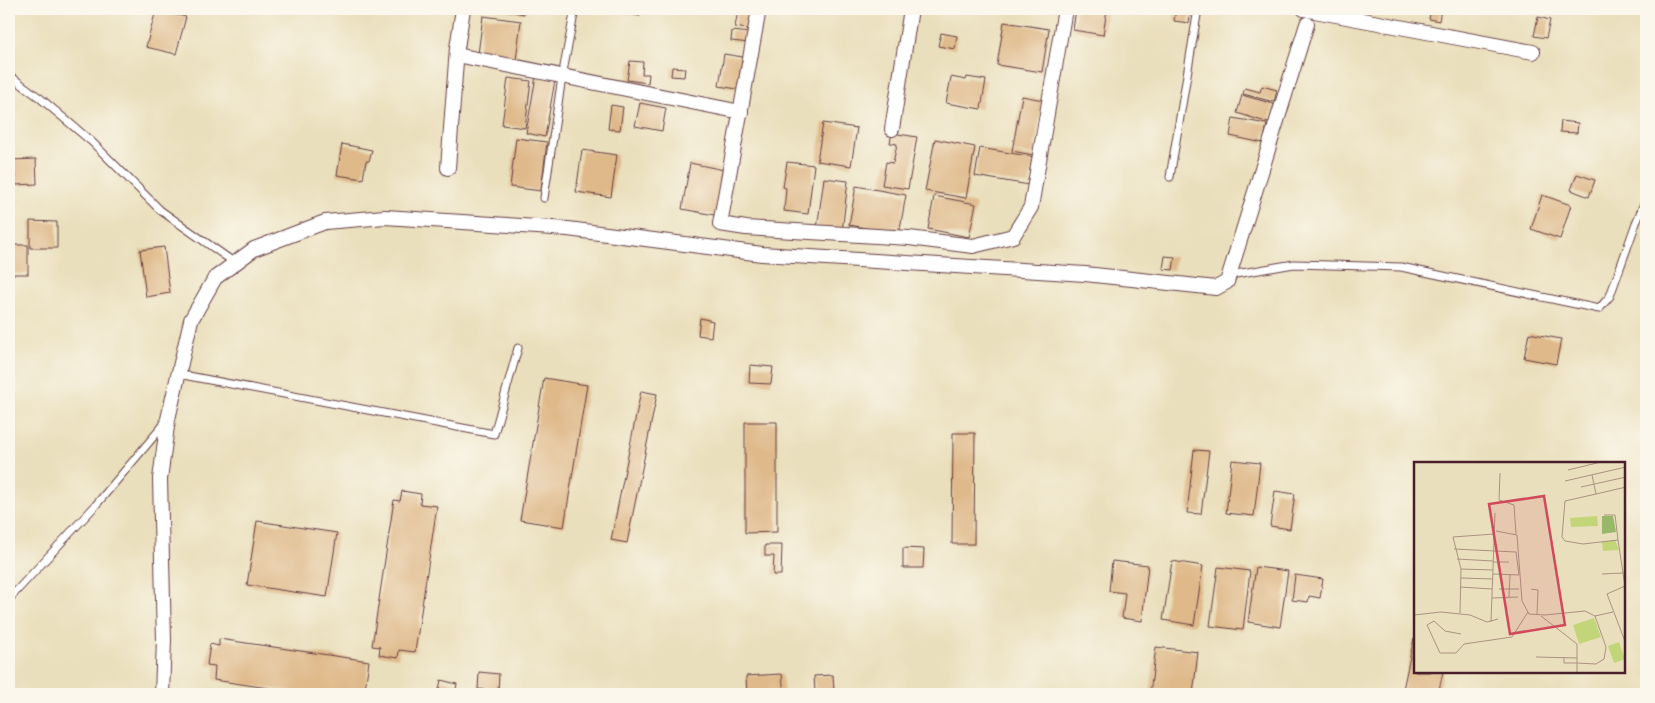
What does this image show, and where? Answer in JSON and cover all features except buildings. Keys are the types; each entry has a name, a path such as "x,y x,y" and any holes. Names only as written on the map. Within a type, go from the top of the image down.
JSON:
{"street":[{"path":"448,168 457,55 464,9"},
{"path":"759,9 720,224 746,228 909,238 973,246 1013,236 1031,207 1065,9"},
{"path":"892,129 910,9"},
{"path":"1304,9 1533,52"},
{"path":"162,694 164,640 160,479 168,419 191,320 215,278 254,248 325,222 385,217 568,229 762,254 1085,274 1216,288 1228,282 1307,24"},
{"path":"457,55 741,112"}],"lane":[{"path":"544,198 562,77 575,9"},
{"path":"1170,177 1198,9"},
{"path":"9,75 40,98 92,142 160,210 235,263"},
{"path":"1230,275 1294,264 1401,267 1599,309 1610,296 1646,200"},
{"path":"178,374 494,434 518,348"},
{"path":"9,599 95,506 168,419"}]}
